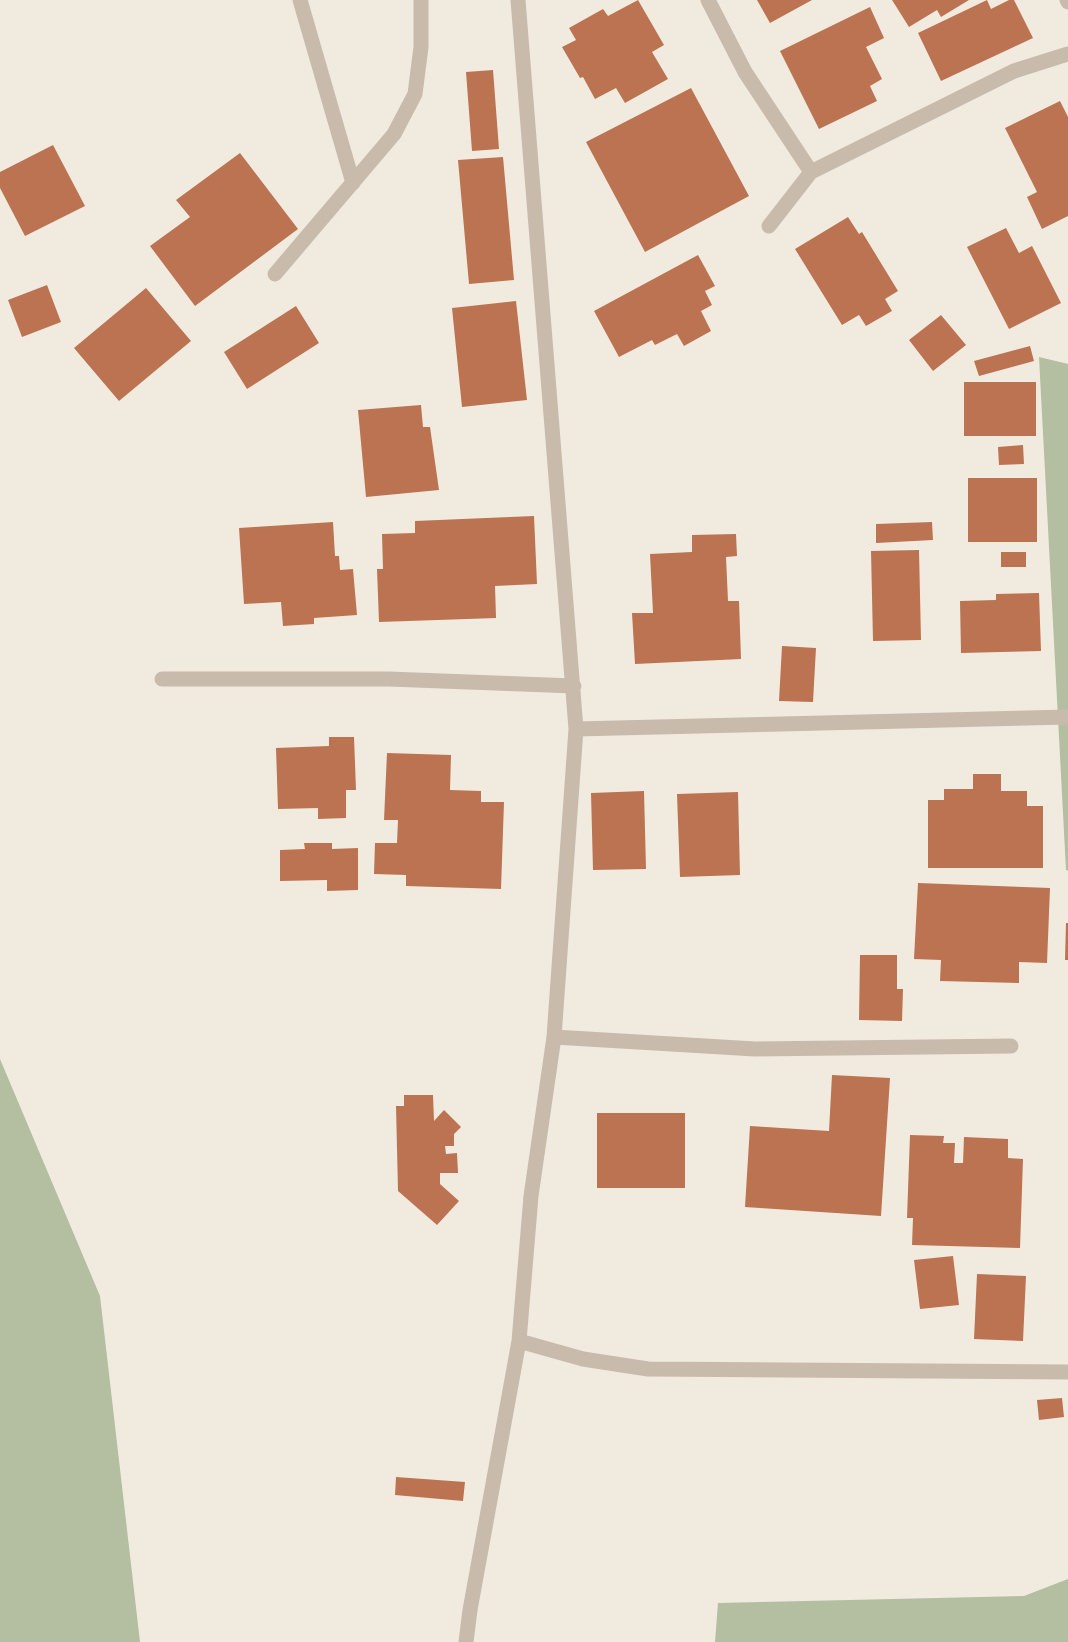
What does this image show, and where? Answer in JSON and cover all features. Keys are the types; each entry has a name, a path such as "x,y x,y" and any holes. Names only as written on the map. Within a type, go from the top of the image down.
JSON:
{"street":[{"path":"300,0 353,183"},
{"path":"275,274 394,134 415,94 421,47 421,0"},
{"path":"466,1642 519,1341 531,1196 554,1037 576,729 519,0"},
{"path":"708,0 745,72 811,172"},
{"path":"769,226 811,172 1014,71 1068,54"},
{"path":"162,679 388,679 574,686"},
{"path":"576,729 1068,717"},
{"path":"554,1037 755,1049 1011,1046"},
{"path":"519,1341 583,1359 648,1368 1068,1372"}],"green space":[{"path":"1039,357 1068,364 1068,871 1066,870"},
{"path":"0,1059 100,1296 140,1642 0,1642"},
{"path":"1068,1579 1068,1642 715,1642 718,1603 1024,1596"}],"building":[{"path":"638,0 664,45 652,52 668,79 625,103 616,88 595,99 562,47 576,40 569,28 603,9 608,16"},
{"path":"757,0 812,0 770,23"},
{"path":"892,0 969,0 941,17 937,10 909,27"},
{"path":"987,0 991,9 1009,0 1014,0 1033,38 941,81 918,33"},
{"path":"870,7 884,38 866,47 882,79 870,86 877,101 819,129 780,51"},
{"path":"493,70 499,149 472,151 466,72"},
{"path":"691,88 749,196 645,252 586,142"},
{"path":"1060,101 1068,117 1068,216 1042,229 1027,197 1037,192 1005,128"},
{"path":"53,145 85,206 25,236 0,188 0,172"},
{"path":"240,153 298,229 195,306 150,246 190,217 176,200"},
{"path":"503,157 514,280 469,284 458,160"},
{"path":"848,217 859,234 862,232 898,291 885,299 892,311 866,326 859,315 842,325 795,249"},
{"path":"1006,228 1019,253 1032,246 1061,303 1009,329 967,247"},
{"path":"698,255 715,286 705,291 712,305 701,311 711,331 684,346 677,334 655,345 652,340 619,357 594,311"},
{"path":"47,285 61,322 22,337 8,300"},
{"path":"146,288 191,341 119,401 74,348"},
{"path":"516,301 527,400 462,407 452,308"},
{"path":"296,306 319,343 247,389 224,352"},
{"path":"941,315 966,345 933,371 909,340"},
{"path":"1030,346 1034,361 979,376 974,361"},
{"path":"964,382 1036,382 1036,436 964,436"},
{"path":"421,405 423,427 430,427 439,490 366,497 358,410"},
{"path":"1023,445 1024,464 999,465 998,447"},
{"path":"968,478 1037,478 1037,542 968,542"},
{"path":"534,516 537,584 495,586 496,618 379,622 377,569 383,569 382,534 415,533 415,521"},
{"path":"333,522 335,556 339,556 340,570 353,569 357,615 314,618 314,624 283,626 281,602 244,604 239,528"},
{"path":"932,522 933,540 876,543 876,524"},
{"path":"736,534 737,556 726,557 728,601 739,601 741,659 635,664 632,613 653,613 650,554 692,552 692,535"},
{"path":"919,550 921,640 873,641 871,551"},
{"path":"1001,552 1026,552 1026,567 1001,567"},
{"path":"1039,593 1041,651 961,653 960,601 996,600 996,594"},
{"path":"782,646 816,648 813,702 779,701"},
{"path":"329,737 354,737 356,790 346,790 346,818 318,819 318,808 278,809 276,748 329,746"},
{"path":"387,753 451,755 450,790 481,791 481,802 504,802 501,889 406,886 406,875 374,874 375,843 397,843 398,820 384,820"},
{"path":"973,774 1001,774 1001,791 1027,791 1027,806 1043,806 1043,868 928,868 928,800 944,800 944,789 973,789"},
{"path":"644,791 646,869 593,870 591,793"},
{"path":"738,792 740,875 680,877 677,794"},
{"path":"304,843 332,843 332,849 358,848 358,890 327,891 327,880 280,881 280,850 305,849"},
{"path":"918,883 1050,888 1047,963 1019,962 1019,983 940,981 941,960 914,959"},
{"path":"1066,923 1068,923 1068,960 1065,960"},
{"path":"860,955 897,955 897,989 903,989 902,1021 859,1020"},
{"path":"832,1075 890,1078 881,1216 745,1207 750,1126 829,1131"},
{"path":"404,1095 433,1095 434,1121 444,1110 461,1127 454,1134 454,1146 445,1146 446,1154 457,1153 458,1173 440,1173 440,1184 459,1201 437,1225 398,1191 396,1106 404,1106"},
{"path":"597,1113 685,1113 685,1188 597,1188"},
{"path":"910,1135 944,1136 943,1143 955,1143 954,1163 963,1163 964,1137 1008,1139 1008,1158 1023,1159 1020,1248 912,1245 913,1218 907,1218"},
{"path":"953,1256 959,1305 920,1309 914,1260"},
{"path":"977,1274 1026,1276 1023,1341 974,1339"},
{"path":"1062,1398 1064,1417 1039,1420 1037,1400"},
{"path":"396,1477 465,1482 463,1501 395,1495"}]}
